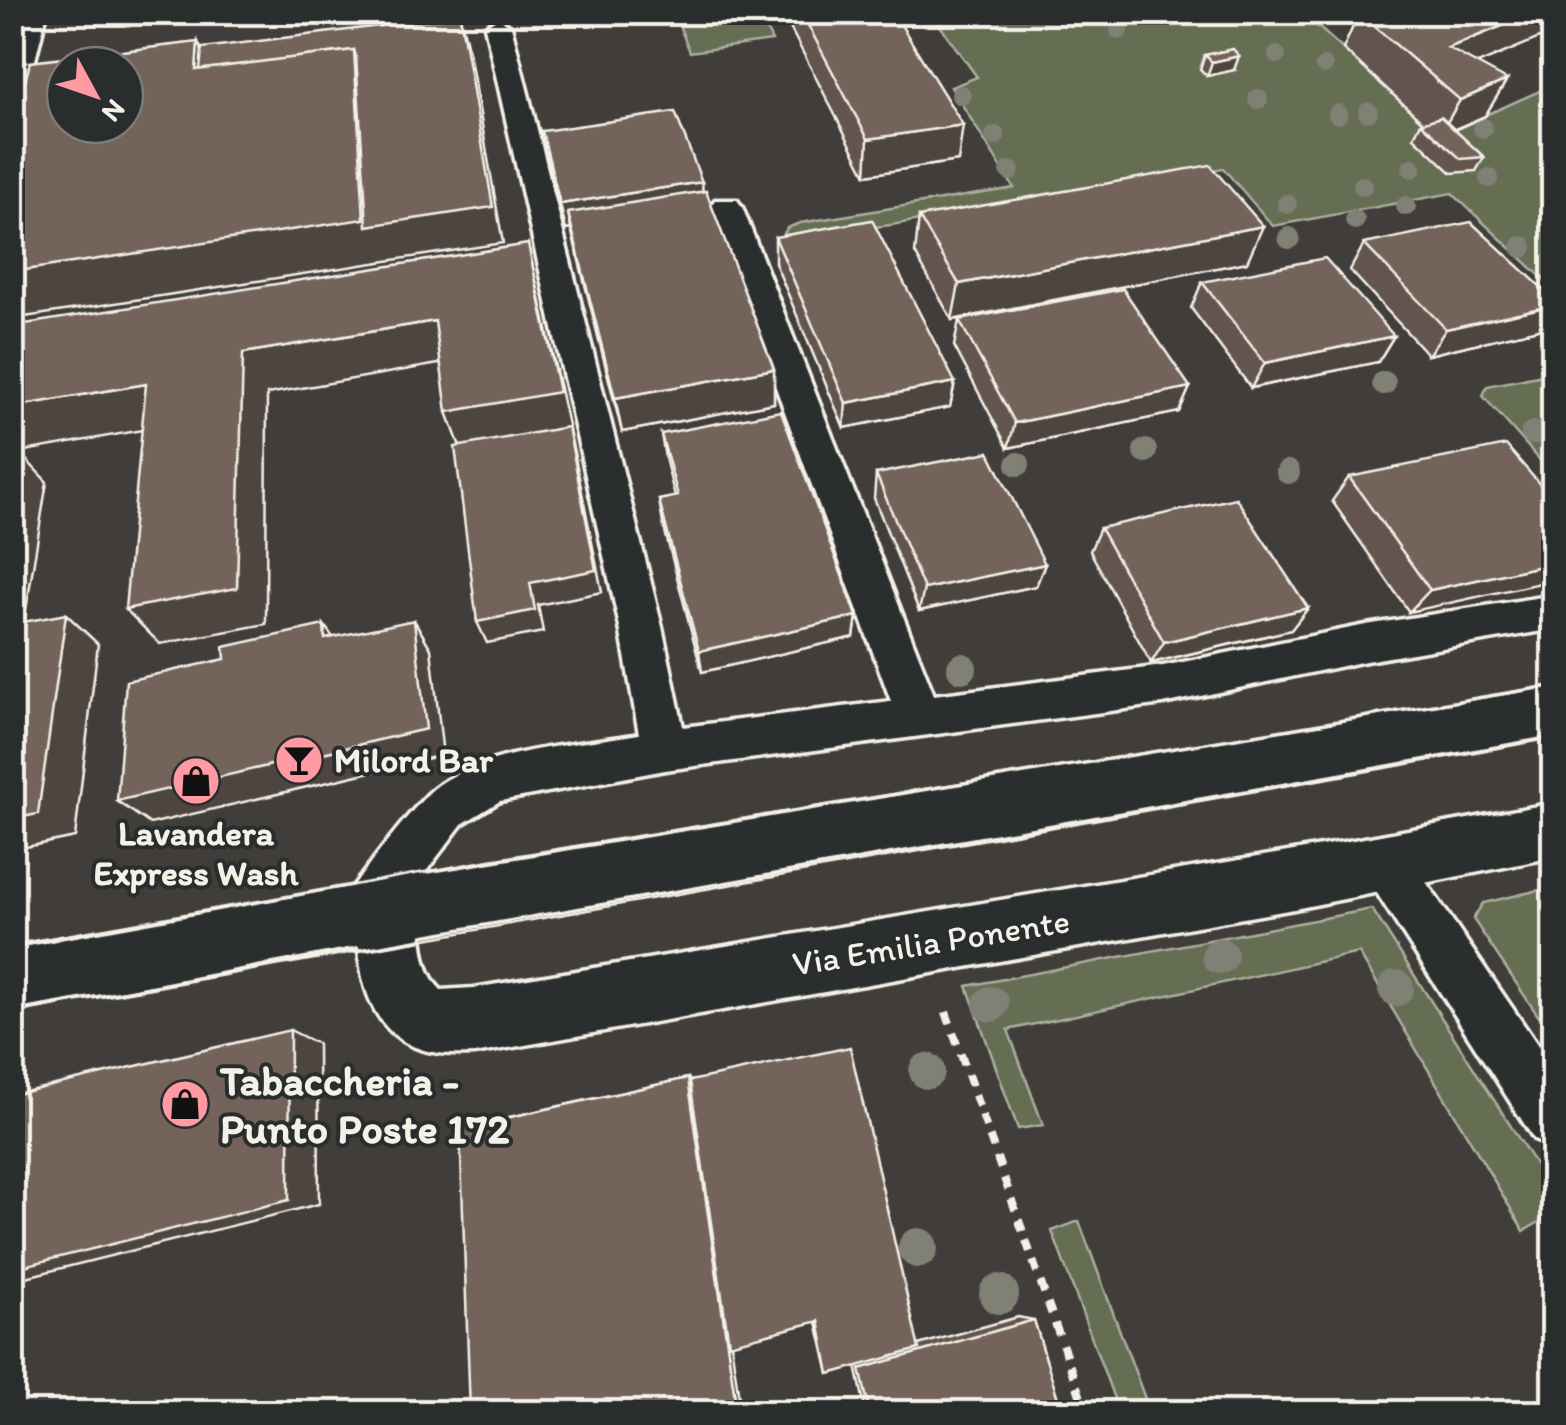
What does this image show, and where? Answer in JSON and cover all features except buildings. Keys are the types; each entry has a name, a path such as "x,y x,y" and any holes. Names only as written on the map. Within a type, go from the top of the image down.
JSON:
{"main road":[{"path":"12,84 31,12"},
{"path":"12,979 1554,711"},
{"name":"Via Emilia Ponente","path":"376,913 398,986 411,1004 434,1021 474,1021 923,945 1554,830"}],"lane":[{"path":"498,26 641,627 665,750"},
{"path":"726,207 919,715"},
{"path":"376,913 445,809 470,791 498,780 665,750 1163,685 1366,643 1554,612"},
{"path":"1385,863 1554,1120"}],"path":[{"path":"923,945 1086,1412"}],"green space":[{"path":"674,13 758,13 772,41 690,52"},
{"path":"931,13 1303,13 1439,136 1553,85 1553,288 1452,193 1273,226 1223,168 891,225 781,239 787,228 800,223 1014,188 951,87 977,77"},
{"path":"1554,373 1553,475 1483,396 1487,386"},
{"path":"1554,887 1553,1038 1473,919 1483,903"},
{"path":"1372,909 1553,1192 1551,1215 1524,1231 1359,953 1008,1030 1043,1125 1018,1129 967,986"},
{"path":"1079,1221 1150,1412 1119,1412 1052,1231"}],"tram line":[{"path":"42,942 490,860 1554,686"},
{"path":"409,942 1554,738"},
{"path":"12,947 56,939"},
{"path":"12,1012 423,939"}],"place":[{"name":"Milord Bar","path":"299,760"},
{"name":"Lavandera Express Wash","path":"196,781"},
{"name":"Tabaccheria - Punto Poste 172","path":"185,1104"}]}
